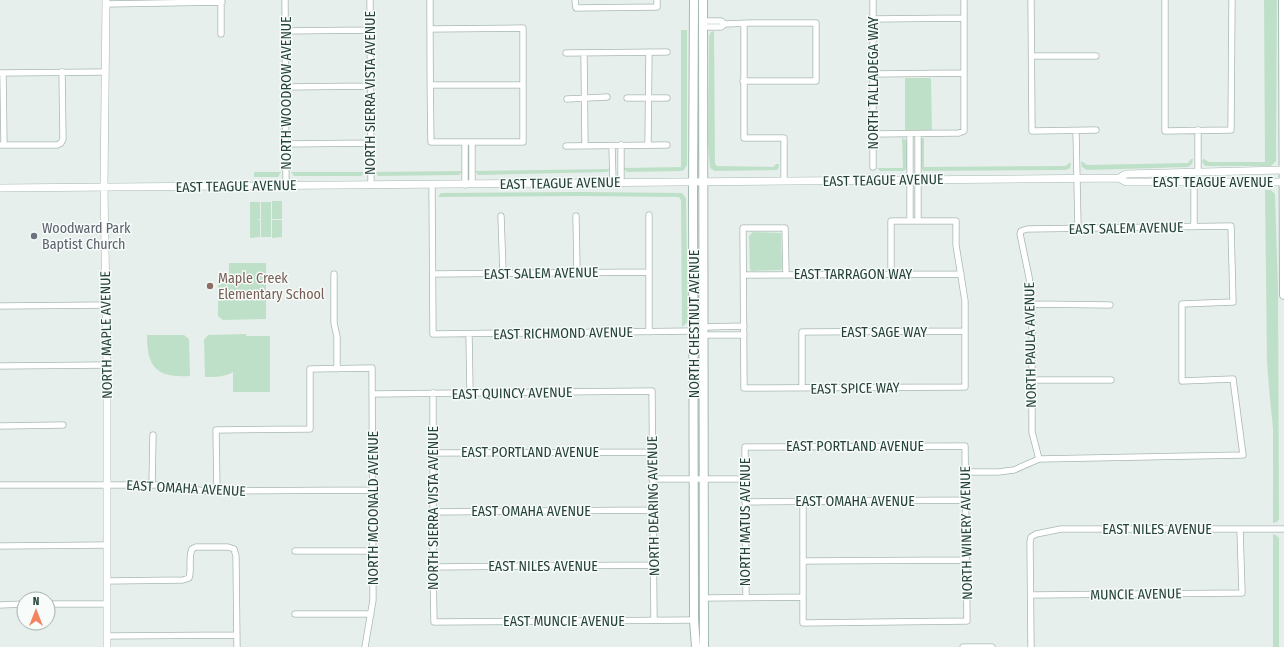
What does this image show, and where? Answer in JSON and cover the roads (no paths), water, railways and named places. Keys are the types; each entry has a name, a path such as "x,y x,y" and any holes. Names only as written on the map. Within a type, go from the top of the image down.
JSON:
{"main road":[{"name":"NORTH CHESTNUT AVENUE","path":"694,0 694,620 696,647"},
{"path":"698,0 698,21 701,27 704,24"},
{"name":"NORTH CHESTNUT AVENUE","path":"703,0 705,479 704,644"},
{"path":"1283,0 1284,295"},
{"path":"694,331 699,335 699,374 704,406"},
{"path":"694,620 699,625 700,635 704,644"}],"street":[{"name":"NORTH WOODROW AVENUE","path":"285,0 286,185"},
{"name":"NORTH SIERRA VISTA AVENUE","path":"370,0 371,185"},
{"path":"430,0 430,29 430,85 431,142 523,142 523,28 430,29"},
{"path":"575,0 576,8 657,7 657,0"},
{"name":"NORTH TALLADEGA WAY","path":"873,0 873,167"},
{"path":"873,134 959,133 964,131 964,0"},
{"path":"1031,0 1032,131 1096,130"},
{"path":"1165,0 1165,131 1231,130 1232,0"},
{"path":"106,2 221,1 222,34"},
{"name":"NORTH MAPLE AVENUE","path":"106,2 104,187 107,305 107,647"},
{"path":"873,19 964,18"},
{"path":"704,24 721,27 725,24 816,23 816,81 744,81"},
{"path":"744,24 744,138 784,138 784,181"},
{"path":"286,31 370,30"},
{"path":"584,52 585,146"},
{"path":"648,145 649,52"},
{"path":"566,53 667,52"},
{"path":"1032,56 1096,56"},
{"path":"62,72 63,139 61,143 57,145 2,146 2,73 62,72 105,72"},
{"path":"873,74 964,73"},
{"path":"430,85 523,85"},
{"path":"286,87 370,86"},
{"path":"567,99 607,98"},
{"path":"628,98 667,98"},
{"path":"1198,130 1198,172"},
{"path":"1076,131 1078,228"},
{"path":"910,134 910,221"},
{"path":"918,134 918,221"},
{"path":"465,142 469,184"},
{"path":"469,184 472,142"},
{"path":"286,144 370,143"},
{"path":"566,146 667,145"},
{"path":"612,146 613,182"},
{"path":"620,146 621,182"},
{"path":"910,156 918,155"},
{"path":"613,160 621,160"},
{"name":"EAST TEAGUE AVENUE","path":"0,188 1119,178 1126,174 1284,170"},
{"name":"EAST TEAGUE AVENUE","path":"1119,178 1126,182 1284,182"},
{"path":"1194,183 1194,227"},
{"path":"432,185 432,274"},
{"path":"910,200 918,200"},
{"path":"649,215 649,332"},
{"path":"501,216 503,273"},
{"path":"576,216 577,272"},
{"path":"891,274 891,221 956,221 956,244 965,301 965,331"},
{"name":"EAST SALEM AVENUE","path":"1021,231 1026,229 1231,226 1233,302 1182,304 1182,381 1233,379 1243,455 1040,459"},
{"path":"704,331 721,335 744,335 744,228 785,228 786,275"},
{"name":"NORTH PAULA AVENUE","path":"1021,231 1020,234 1029,277 1032,304 1032,432 1040,459"},
{"name":"EAST SALEM AVENUE","path":"432,274 649,272"},
{"path":"217,491 216,430 310,429 310,369 337,369 337,337 334,323 334,274"},
{"name":"EAST RICHMOND AVENUE","path":"432,274 433,334 694,331"},
{"name":"EAST TARRAGON WAY","path":"744,275 961,274"},
{"path":"1032,304 1110,305"},
{"path":"0,306 107,305"},
{"path":"704,331 721,327 744,326"},
{"path":"721,327 721,335"},
{"name":"EAST SAGE WAY","path":"802,388 802,332 965,331"},
{"name":"EAST SPICE WAY","path":"744,335 744,388 966,387 965,331"},
{"path":"469,334 470,393"},
{"path":"0,366 107,364"},
{"name":"NORTH MCDONALD AVENUE","path":"337,369 372,368 373,600 365,647"},
{"path":"1031,380 1111,380"},
{"name":"EAST QUINCY AVENUE","path":"373,394 652,391"},
{"name":"NORTH DEARING AVENUE","path":"652,391 654,620"},
{"name":"NORTH SIERRA VISTA AVENUE","path":"432,394 434,622"},
{"path":"0,426 63,425"},
{"path":"152,485 153,435"},
{"name":"EAST PORTLAND AVENUE","path":"745,447 965,446"},
{"name":"NORTH WINERY AVENUE","path":"804,597 804,623 967,621 965,446"},
{"name":"NORTH MATUS AVENUE","path":"745,447 746,597"},
{"name":"EAST PORTLAND AVENUE","path":"432,453 652,452"},
{"path":"965,472 998,472 1014,470 1040,459"},
{"path":"652,480 745,479"},
{"name":"EAST OMAHA AVENUE","path":"0,486 170,485 204,491 372,490"},
{"name":"EAST OMAHA AVENUE","path":"745,502 966,500"},
{"path":"704,598 804,597 803,502"},
{"name":"EAST OMAHA AVENUE","path":"432,512 653,510"},
{"name":"EAST NILES AVENUE","path":"1031,595 1031,537 1036,534 1061,529 1284,529"},
{"name":"MUNCIE AVENUE","path":"1031,595 1242,593 1240,529"},
{"path":"0,546 107,545"},
{"path":"107,581 183,580 189,578 191,573 190,555 192,549 196,547 228,547 234,549 236,556 237,647"},
{"path":"295,552 373,551"},
{"path":"803,561 966,560"},
{"name":"EAST NILES AVENUE","path":"433,567 653,566"},
{"path":"1031,595 1031,647"},
{"path":"0,605 16,604"},
{"path":"56,604 107,604"},
{"path":"295,614 371,614"},
{"name":"EAST MUNCIE AVENUE","path":"434,622 694,620"},
{"path":"107,636 237,635"},
{"path":"962,647 992,647"}],"place":[{"name":"Woodward Park Baptist Church","path":"34,236"},
{"name":"Maple Creek Elementary School","path":"210,286"}]}
